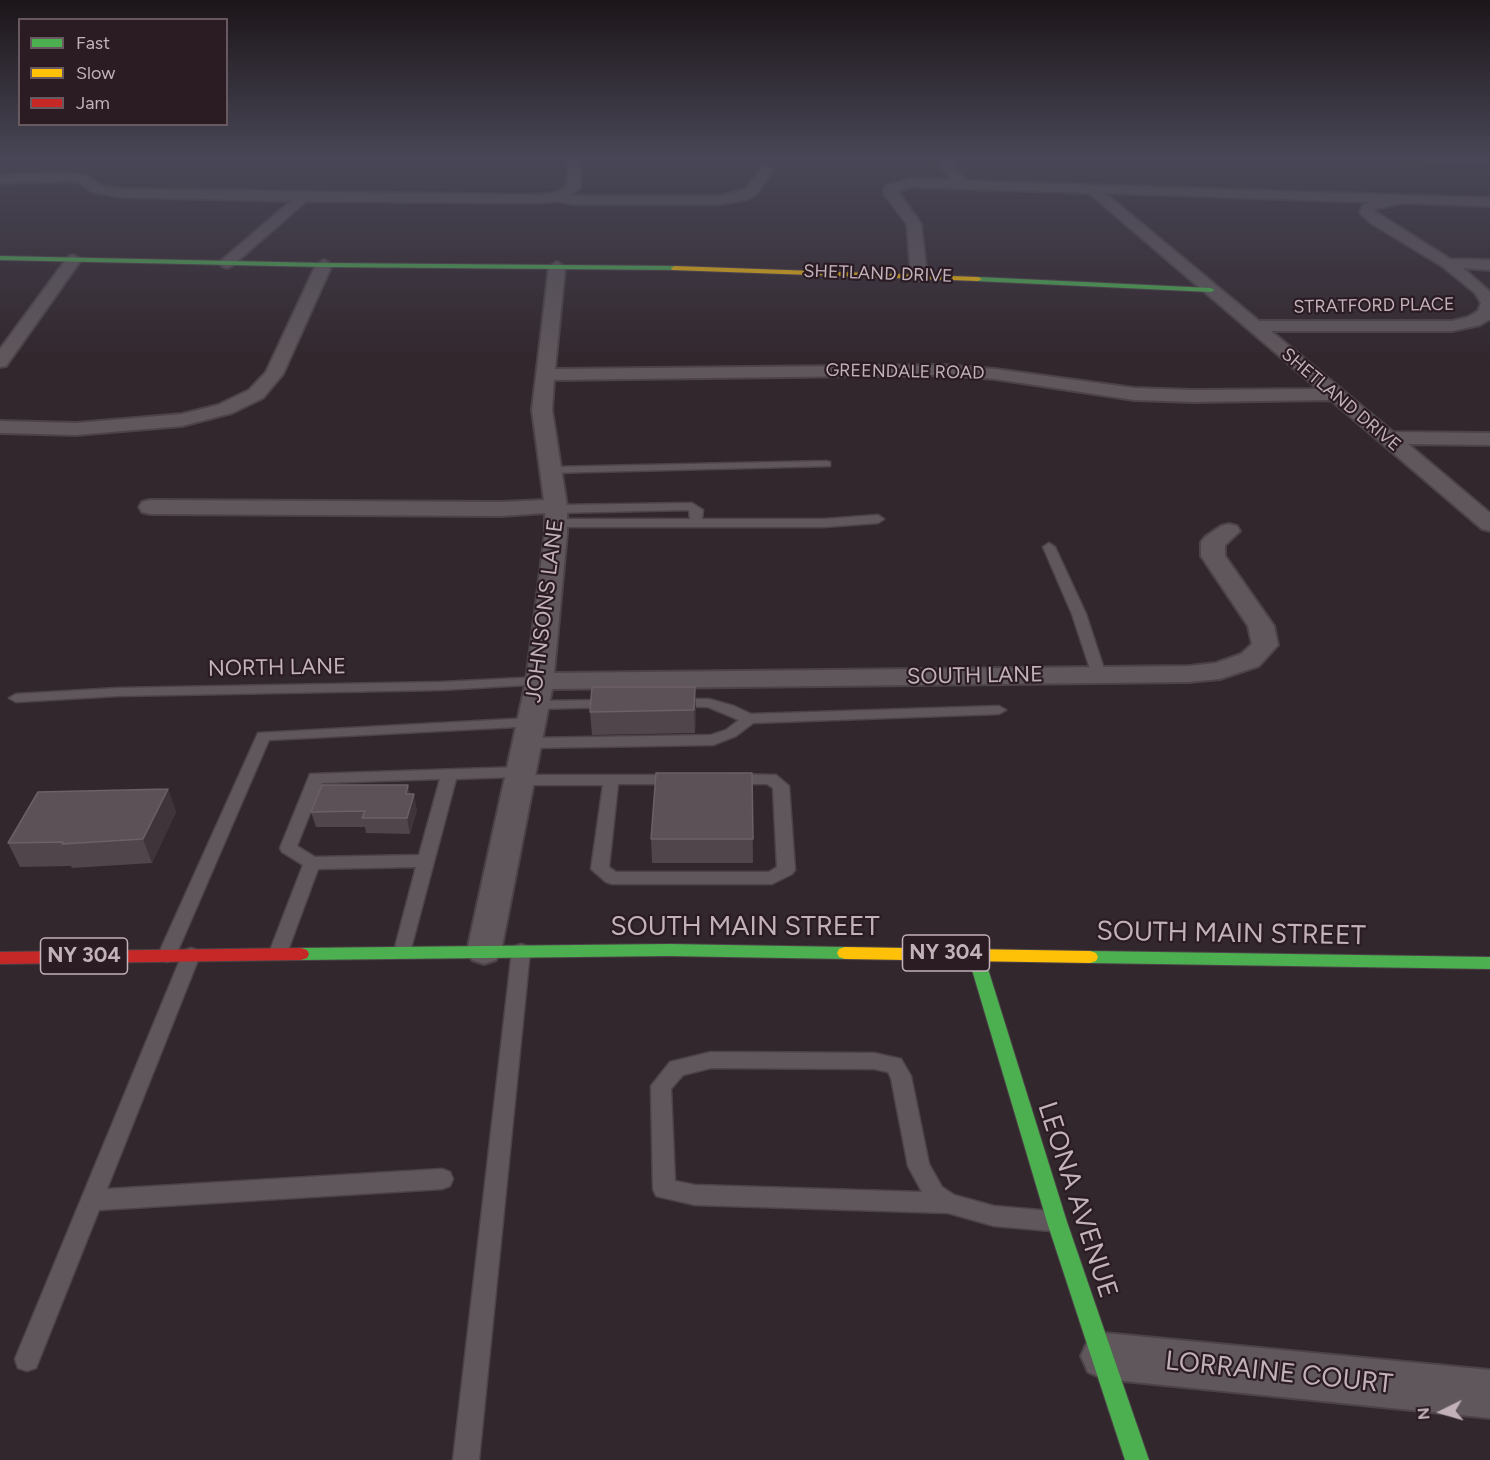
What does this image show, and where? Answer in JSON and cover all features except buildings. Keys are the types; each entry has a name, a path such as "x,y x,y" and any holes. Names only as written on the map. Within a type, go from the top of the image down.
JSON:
{"street":[{"path":"227,263 269,226"},
{"path":"914,226 920,276"},
{"path":"1136,226 1211,290"},
{"name":"STRATFORD PLACE","path":"1255,326 1452,326 1474,321 1486,314 1489,303 1481,290 1447,263 1386,226"},
{"name":"SHETLAND DRIVE","path":"0,258 324,265 703,268 1120,284 1211,290 1490,524"},
{"path":"0,362 73,260"},
{"path":"1447,263 1490,265"},
{"path":"0,427 76,429 182,420 225,409 256,394 274,374 324,265"},
{"name":"JOHNSONS LANE","path":"484,951 533,713 557,512 542,410 557,267"},
{"name":"GREENDALE ROAD","path":"546,375 942,370 994,374 1134,394 1194,396 1336,394"},
{"path":"1386,438 1490,439"},
{"path":"150,507 502,509 557,512"},
{"name":"SOUTH LANE","path":"533,713 1099,675 1220,671 1250,660 1265,645 1261,626 1213,556 1213,542 1229,531"},
{"name":"SOUTH MAIN STREET","path":"0,958 521,951 975,953 1490,963"},
{"name":"LEONA AVENUE","path":"975,953 1057,1222 1104,1356 1137,1460"},
{"name":"LORRAINE COURT","path":"1104,1356 1490,1394"}],"lane":[{"path":"551,470 826,464"},
{"path":"557,512 696,523 824,523 878,519"},
{"path":"1049,547 1079,614 1099,675"},
{"name":"NORTH LANE","path":"16,698 118,692 441,686 533,713"},
{"path":"663,703 709,703 729,709 749,719 999,710"},
{"path":"167,955 263,736 628,704"},
{"path":"533,713 712,740 731,733 749,719"},
{"path":"403,951 449,774"},
{"path":"426,861 312,863 288,848 316,778 449,774 611,780 690,779"},
{"path":"611,780 600,869 612,878 772,878 786,870 781,786 770,778 713,779"},
{"path":"278,953 312,863"},
{"path":"466,1460 521,951"},
{"path":"27,1359 191,955"},
{"path":"948,1203 934,1194 919,1166 903,1086 894,1065 874,1061 711,1060 677,1068 661,1086 664,1189 695,1195 948,1203 994,1216 1057,1222"},
{"path":"91,1200 442,1179"}],"traffic: fast":[{"path":"0,258 324,265 675,268"},
{"path":"978,279 1211,290"},
{"path":"301,954 668,950 845,953"},
{"path":"975,953 1057,1222 1137,1460"},
{"path":"1090,957 1490,963"}],"traffic: slow":[{"path":"675,268 978,279"},
{"path":"845,953 1090,957"}],"traffic: jam":[{"path":"0,958 301,954"}]}
